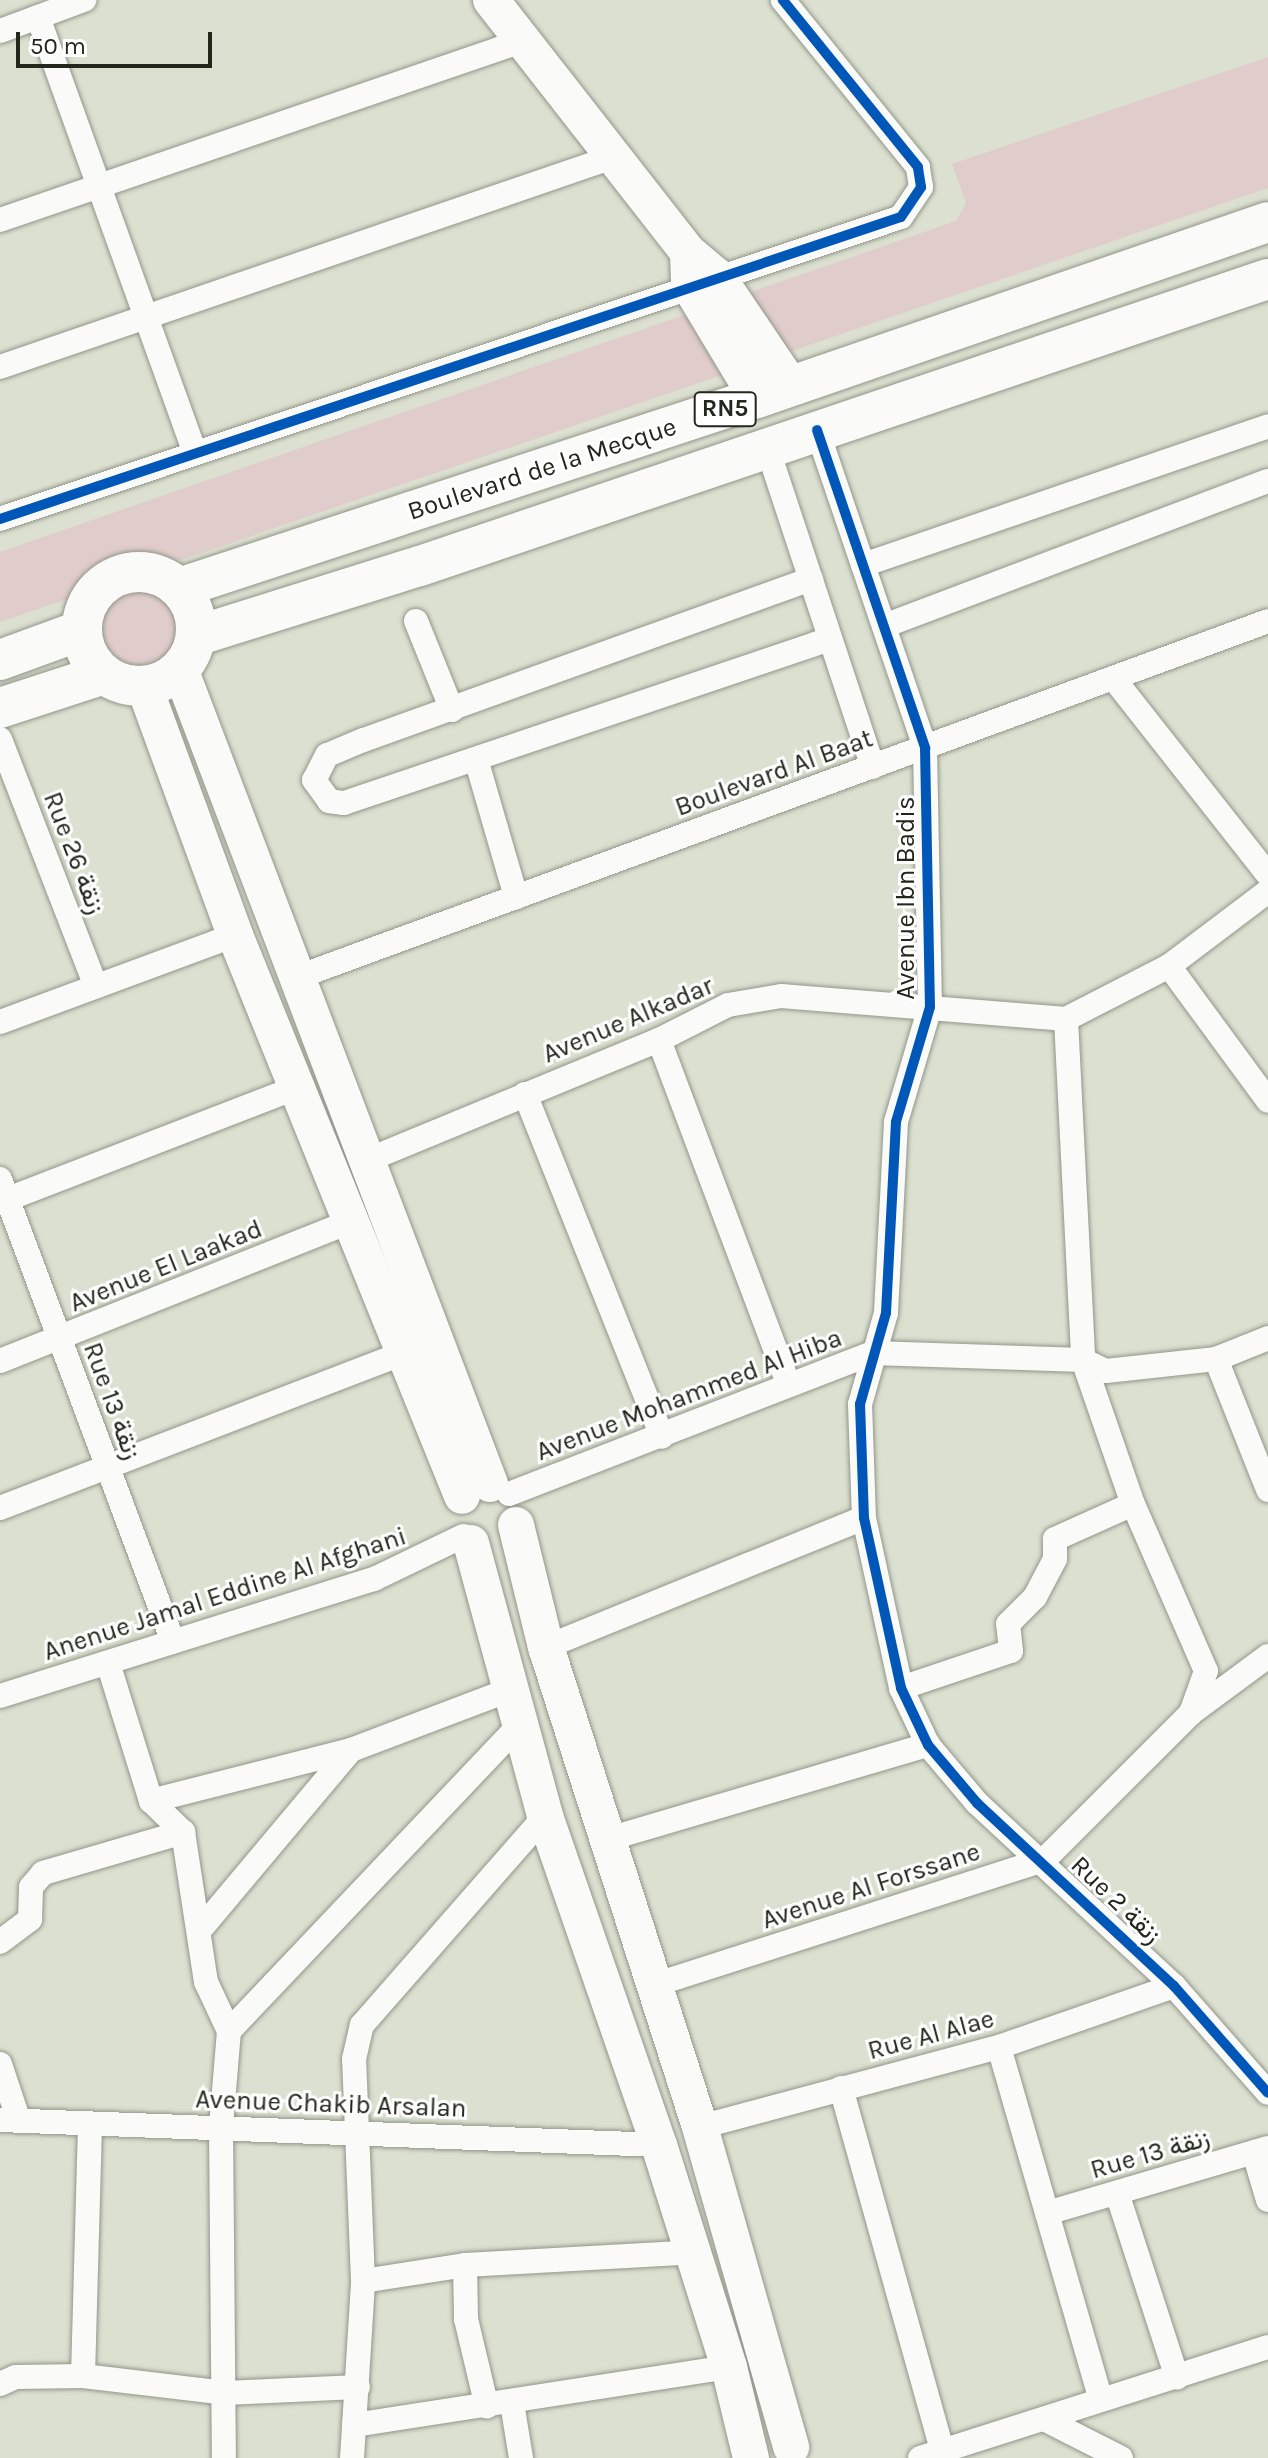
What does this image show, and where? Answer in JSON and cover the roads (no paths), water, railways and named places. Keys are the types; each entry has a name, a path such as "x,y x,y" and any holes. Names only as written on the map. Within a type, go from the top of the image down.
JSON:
{"main road":[{"path":"491,0 698,271 774,392"},
{"name":"Boulevard de la Mecque","path":"179,588 774,392 1268,222"},
{"name":"Boulevard de la Mecque","path":"173,664 420,566 1268,279"},
{"path":"104,674 92,662 82,630 85,611 108,581 145,572 179,588 195,618 173,664 235,935 407,1352 494,1500 492,1545 467,1539"},
{"path":"0,660 82,630"},
{"path":"0,708 104,674 173,664"},
{"path":"173,664 370,1159 546,1647 700,2127 787,2454"},
{"path":"494,1500 455,1516 467,1539 517,1705 545,1816 694,2252 729,2367 751,2458"}],"street":[{"path":"0,31 84,0"},
{"path":"0,519 195,453 698,271 901,217 921,187 918,167 783,0"},
{"path":"38,17 95,187 195,453"},
{"path":"0,220 522,41"},
{"path":"0,367 143,315 613,157"},
{"path":"863,565 1268,426"},
{"name":"Avenue Ibn Badis","path":"817,430 925,748 930,1007 896,1122 886,1313 860,1404 864,1518 901,1688"},
{"path":"767,447 873,767"},
{"path":"884,626 1268,481"},
{"path":"811,579 327,755 316,769 320,794 344,803 830,639"},
{"path":"416,621 452,710"},
{"name":"Boulevard Al Baat","path":"298,977 1268,621"},
{"path":"1114,679 1268,875"},
{"name":"Rue 26 زنقة","path":"0,739 96,986"},
{"path":"476,759 516,897"},
{"path":"1191,1713 1206,1671 1133,1504 1083,1360 1066,1019 1169,966 1268,891"},
{"path":"0,1022 235,935"},
{"path":"1169,966 1268,1101"},
{"name":"Avenue Alkadar","path":"370,1159 659,1040 728,1005 781,996 1066,1019"},
{"path":"659,1040 788,1384"},
{"path":"3,1193 298,1087"},
{"path":"525,1094 662,1437"},
{"name":"Rue 13 زنقة","path":"3,1193 173,1642"},
{"name":"Avenue El Laakad","path":"0,1361 352,1221"},
{"name":"Avenue Mohammed Al Hiba","path":"494,1500 873,1353 1083,1360 1106,1371 1216,1359 1268,1338"},
{"path":"0,1508 108,1470 407,1352"},
{"path":"1216,1359 1268,1490"},
{"path":"901,1688 1011,1651 1008,1624 1035,1597 1049,1572 1055,1559 1055,1539 1133,1504"},
{"path":"546,1647 864,1518"},
{"name":"Anenue Jamal Eddine Al Afghani","path":"0,1696 374,1579 467,1539"},
{"name":"Avenue Al Forssane","path":"654,1985 1044,1860 1191,1713 1268,1656"},
{"path":"108,1663 151,1801 183,1832 206,1982 229,2031 221,2127 224,2458"},
{"name":"Rue 2 زنقة","path":"901,1688 928,1745 977,1803 1044,1860 1174,1986 1268,2093"},
{"path":"151,1801 517,1705"},
{"path":"229,2031 517,1705"},
{"path":"608,1839 928,1745"},
{"path":"199,1931 351,1750"},
{"path":"352,2458 363,2281 360,2132 354,2059 362,2025 545,1816"},
{"path":"0,1942 30,1919 31,1887 43,1873 183,1832"},
{"name":"Rue Al Alae","path":"700,2127 999,2047 1174,1986"},
{"path":"999,2047 1100,2398"},
{"path":"0,2064 10,2121"},
{"path":"841,2088 931,2455 1046,2420 1100,2398 1177,2378 1268,2347"},
{"name":"Avenue Chakib Arsalan","path":"10,2121 659,2145"},
{"path":"83,2376 90,2126"},
{"path":"1261,2151 1268,2200"},
{"name":"Rue 13 زنقة","path":"1047,2213 1261,2151"},
{"path":"1117,2193 1177,2378"},
{"path":"363,2281 465,2265 694,2252"},
{"path":"465,2265 466,2319 487,2407"},
{"path":"354,2425 487,2407 729,2367"},
{"path":"0,2384 16,2377 83,2376 225,2393 358,2387"},
{"path":"512,2403 521,2458"},
{"path":"1046,2420 1121,2458"}]}
